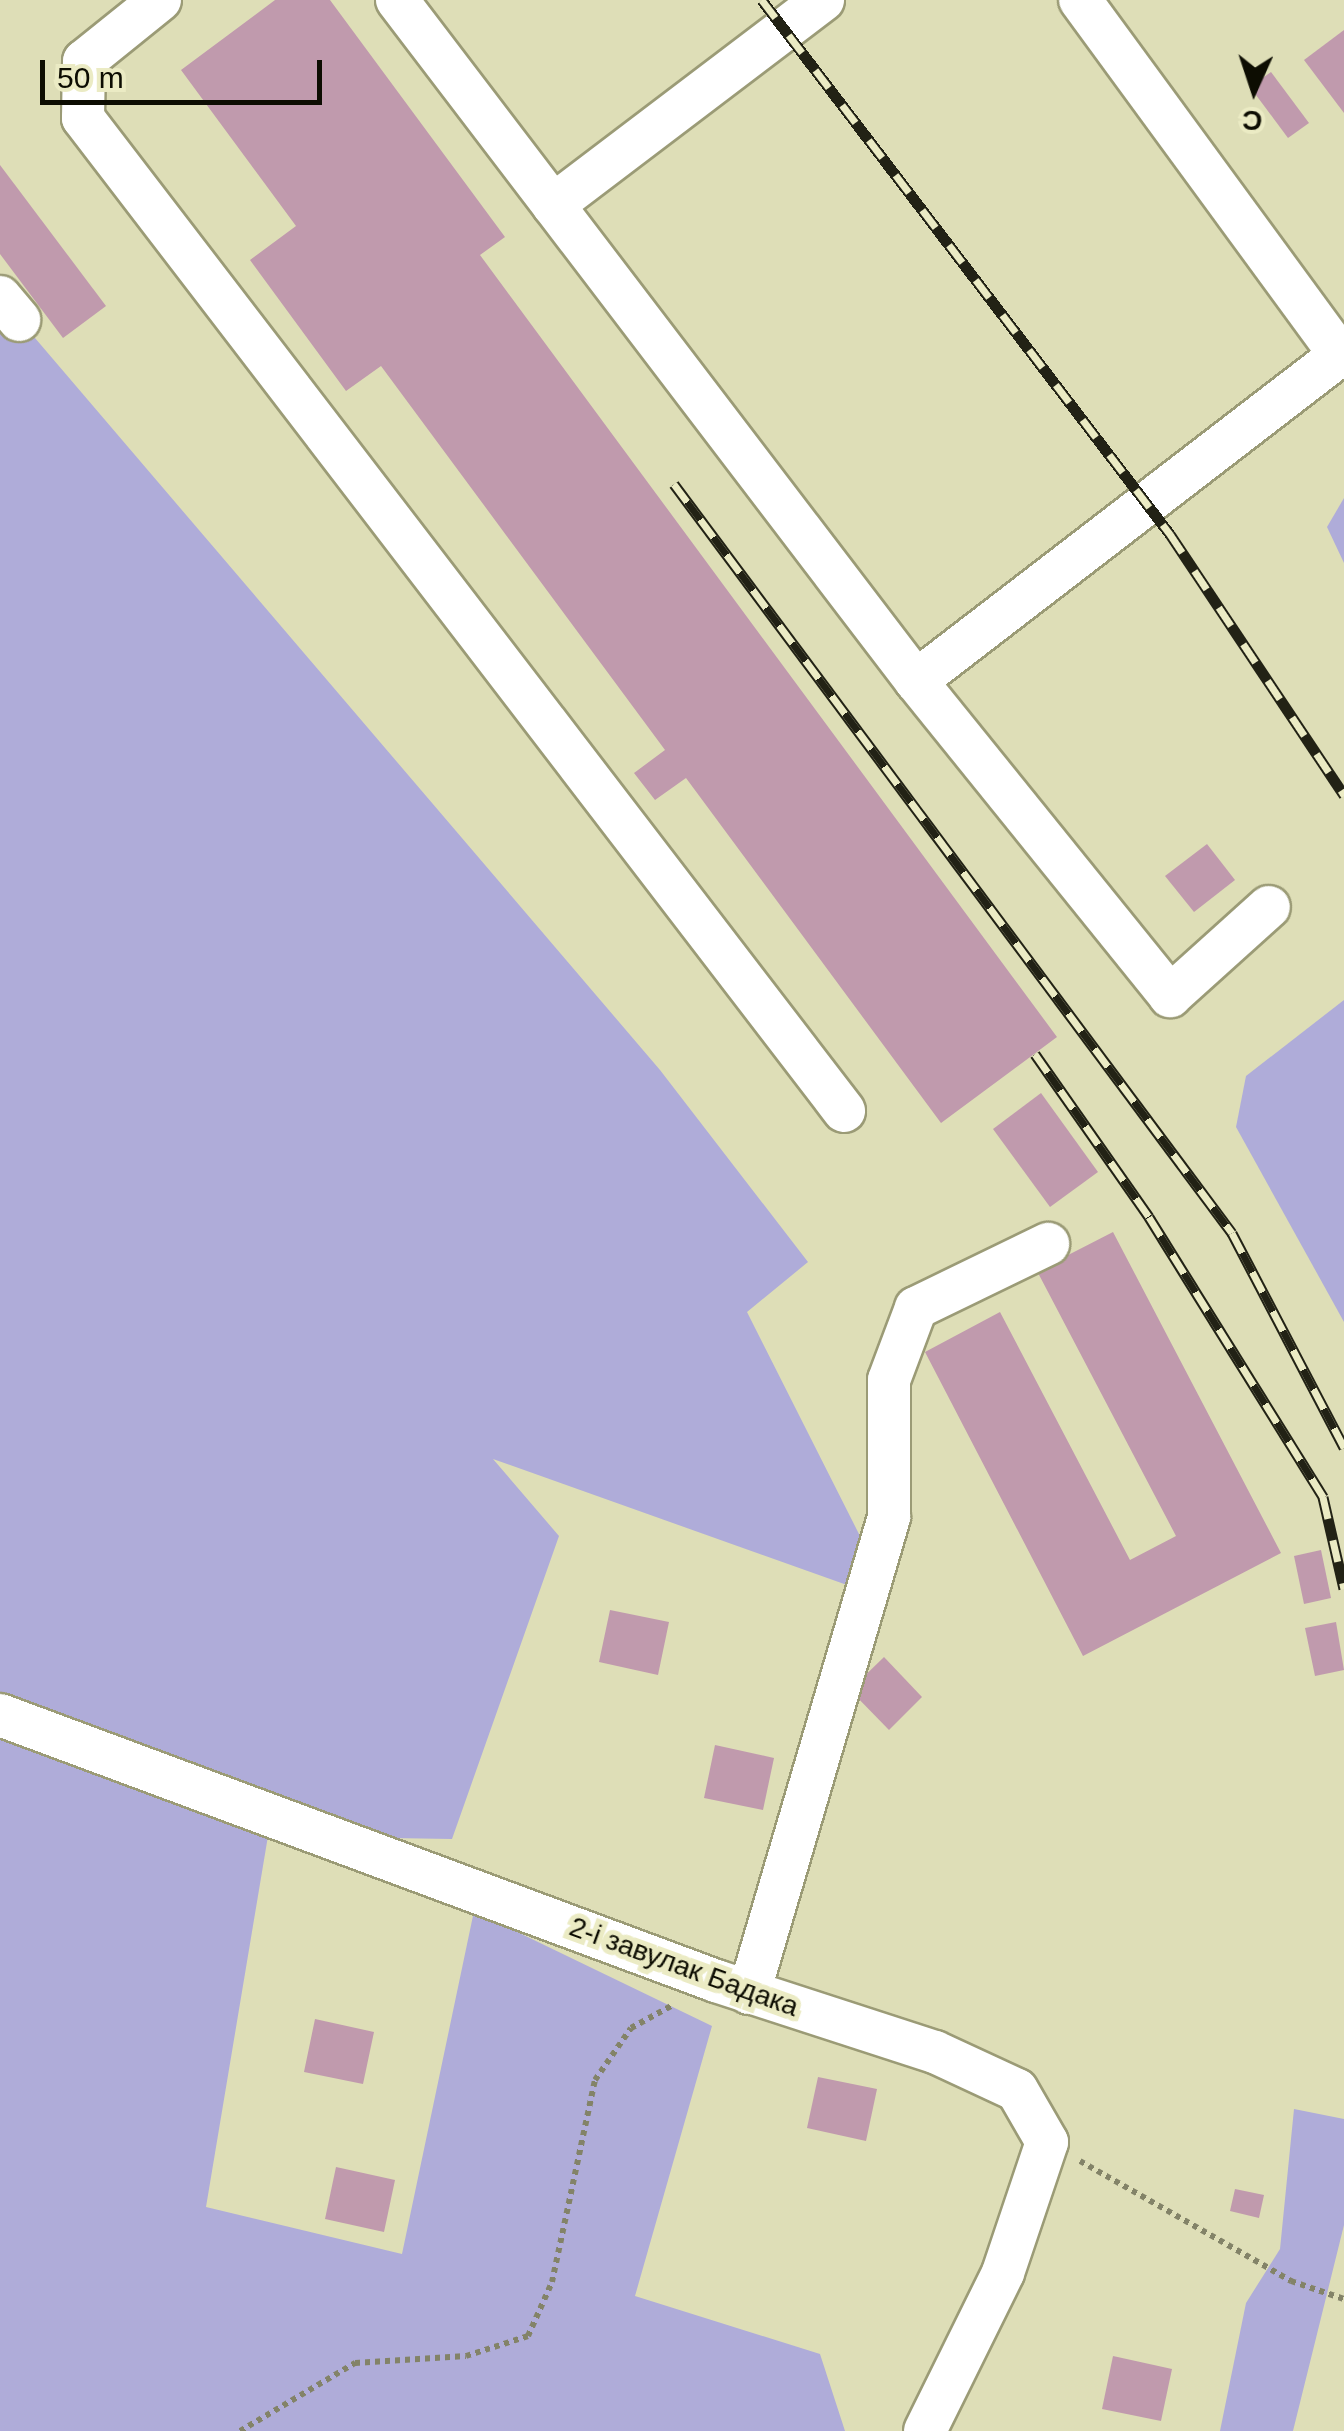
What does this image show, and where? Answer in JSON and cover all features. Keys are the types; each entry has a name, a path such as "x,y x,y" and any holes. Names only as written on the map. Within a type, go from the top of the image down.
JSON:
{"street":[{"path":"160,0 84,61 83,118 844,1112"},
{"path":"397,0 916,681 1170,996 1270,907"},
{"path":"553,205 823,0"},
{"path":"916,681 1340,355 1080,0"},
{"path":"732,1987 888,1517 889,1380 916,1308 1048,1244"},
{"name":"2-і завулак Бадака","path":"0,1715 732,1987 935,2052 1017,2090 1047,2142"},
{"path":"925,2431 1003,2273 1047,2142"}],"path":[{"path":"240,2431 355,2363 466,2356 528,2336 552,2282 595,2080 632,2028 732,1987"},
{"path":"1047,2142 1291,2281 1344,2299"}],"shaded area":[{"path":"0,297 660,1070 808,1262 747,1312 860,1536 847,1585 493,1459 559,1536 452,1839 268,1836 206,2207 402,2254 474,1911 712,2026 635,2296 820,2354 845,2431 0,2431"},
{"path":"1344,498 1344,563 1327,527"},
{"path":"1344,1000 1344,1322 1236,1127 1246,1076"},
{"path":"1294,2109 1344,2119 1344,2225 1293,2431 1220,2431 1246,2303 1280,2249"}],"building":[{"path":"275,0 330,0 505,237 480,255 1057,1037 941,1123 686,778 655,800 634,773 665,750 381,366 346,391 250,260 296,226 181,70"},
{"path":"1344,30 1344,113 1304,60"},
{"path":"1271,72 1309,123 1288,138 1250,87"},
{"path":"0,165 106,306 63,338 0,254"},
{"path":"1207,844 1235,880 1194,912 1165,876"},
{"path":"1041,1093 1098,1172 1050,1207 993,1129"},
{"path":"1113,1232 1281,1553 1083,1656 925,1352 1000,1312 1130,1560 1176,1536 1037,1271"},
{"path":"1321,1550 1331,1598 1304,1604 1294,1556"},
{"path":"610,1610 669,1622 658,1675 599,1662"},
{"path":"1336,1622 1344,1670 1315,1676 1305,1628"},
{"path":"884,1657 922,1697 889,1730 850,1690"},
{"path":"715,1745 774,1758 763,1810 704,1798"},
{"path":"315,2019 374,2032 363,2084 304,2072"},
{"path":"818,2077 877,2089 866,2141 807,2128"},
{"path":"336,2167 395,2180 384,2232 325,2219"},
{"path":"1235,2189 1264,2195 1259,2218 1230,2211"},
{"path":"1113,2356 1172,2369 1161,2421 1102,2409"}],"railway":[{"path":"762,0 1170,534 1344,795"},
{"path":"674,484 1232,1233 1344,1447"},
{"path":"1035,1054 1149,1217 1323,1497 1344,1589"}]}
